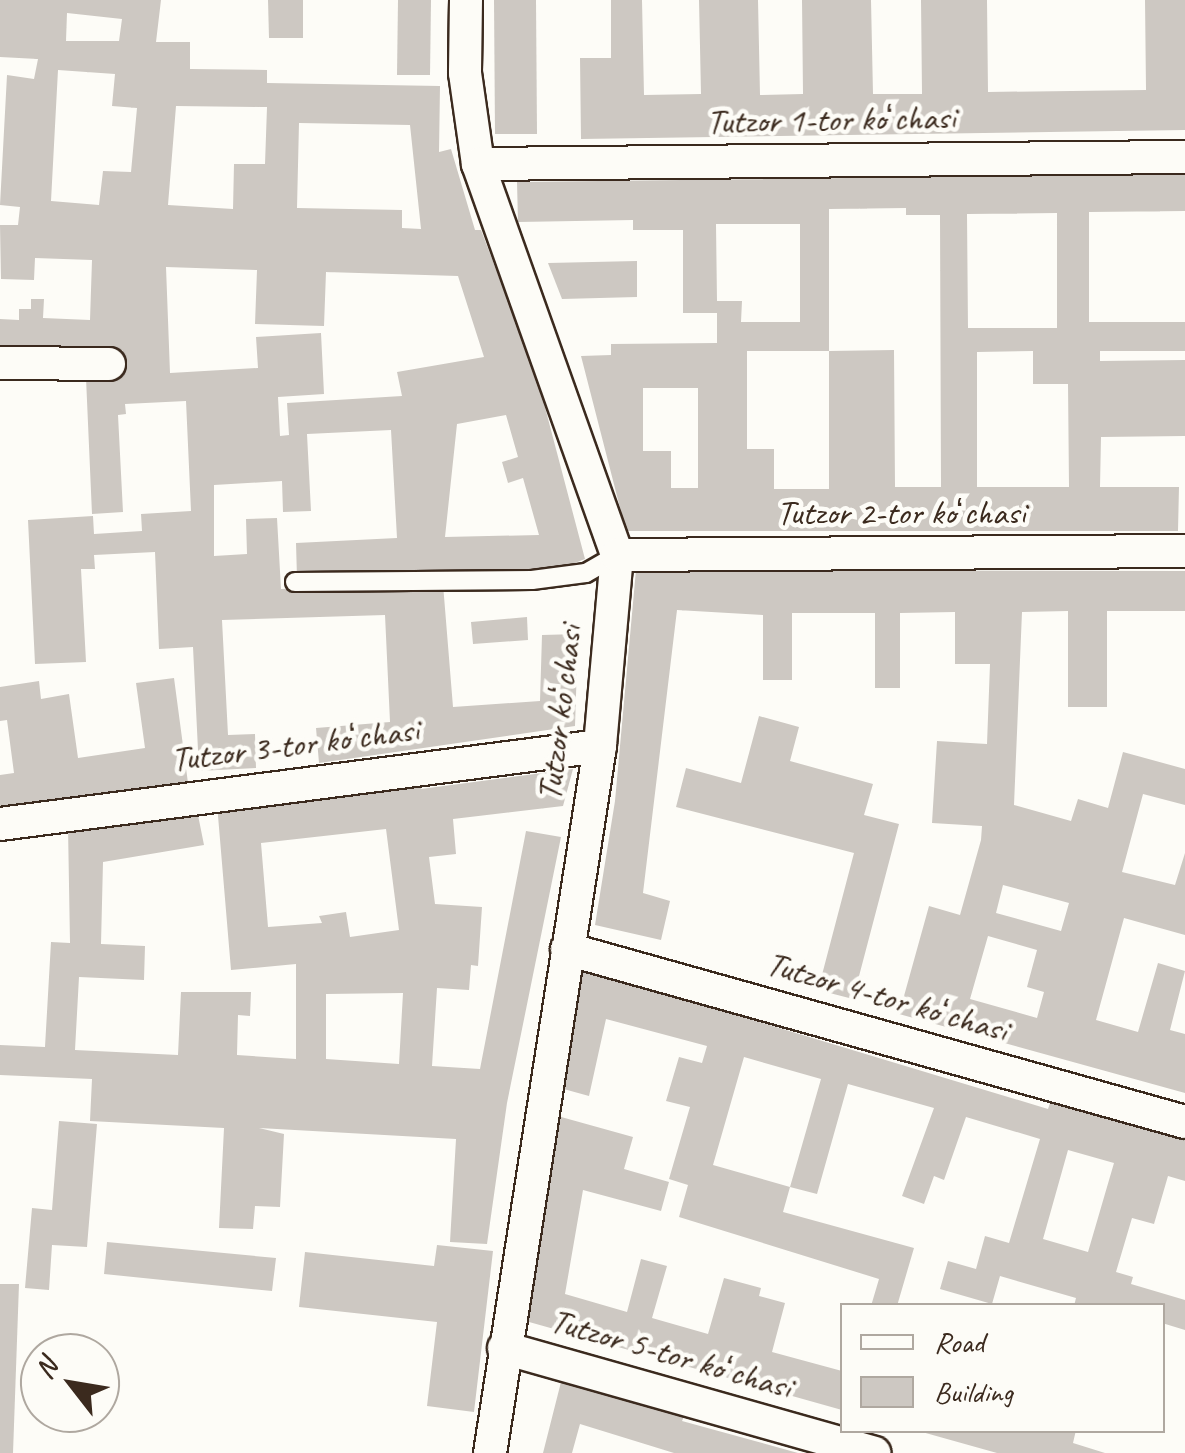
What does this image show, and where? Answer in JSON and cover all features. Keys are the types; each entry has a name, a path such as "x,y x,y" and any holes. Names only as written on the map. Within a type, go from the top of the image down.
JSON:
{"street":[{"name":"Tutzor koʻchasi","path":"466,0 465,73 478,164 617,555 600,746 490,1453"},
{"name":"Tutzor 1-tor koʻchasi","path":"478,164 1185,157"},
{"path":"0,363 109,364"},
{"name":"Tutzor 2-tor koʻchasi","path":"617,555 1185,550"},
{"name":"Tutzor 3-tor koʻchasi","path":"0,824 600,746"},
{"name":"Tutzor 4-tor koʻchasi","path":"567,949 1185,1122"},
{"name":"Tutzor 5-tor koʻchasi","path":"504,1348 874,1453"}],"lane":[{"path":"295,582 532,580 586,574 617,555"}],"building":[{"path":"0,0 161,0 156,42 190,42 190,69 267,70 267,83 440,86 439,152 451,149 475,230 481,230 537,377 585,559 554,571 297,578 296,543 397,538 391,430 307,434 311,511 283,512 282,481 214,485 214,556 247,554 246,519 277,518 281,589 443,584 453,707 540,701 542,635 578,634 575,726 319,763 316,728 390,722 385,615 222,620 228,735 255,734 256,768 199,771 193,647 159,649 155,552 94,555 95,569 81,569 86,662 35,664 28,520 93,516 94,534 142,531 141,514 191,511 186,401 125,404 126,414 118,415 123,512 92,514 86,378 124,376 123,350 0,355 0,319 19,320 19,309 31,309 31,299 44,299 43,318 90,320 92,260 35,258 34,280 1,279 0,225 18,225 20,207 0,205 7,75 34,79 38,59 0,57","holes":["67,13 122,19 119,41 66,41","58,70 115,74 112,106 137,108 131,172 103,171 99,205 51,201","176,106 267,107 265,164 234,164 233,209 168,205","299,123 410,125 421,229 402,228 402,210 297,208","166,267 257,270 255,324 324,326 326,272 458,276 484,357 397,372 402,396 287,403 289,435 280,436 278,397 324,394 321,333 256,337 258,368 170,373","506,415 518,457 502,462 508,483 523,478 539,535 445,537 457,424"]},
{"path":"268,0 303,0 303,38 269,38"},
{"path":"398,0 431,0 430,75 397,75"},
{"path":"494,0 536,0 537,134 495,134"},
{"path":"611,0 642,0 644,95 701,94 699,0 758,0 760,95 803,94 802,0 871,0 873,94 922,94 921,0 987,0 988,92 1146,90 1145,0 1185,0 1185,130 581,139 580,58 611,58"},
{"path":"1185,174 1185,211 1089,212 1089,322 1185,322 1185,351 1100,351 1100,361 1185,360 1185,436 1101,437 1100,487 1179,487 1178,531 626,531 581,356 611,355 611,344 717,343 717,313 683,313 683,230 633,230 633,220 518,222 517,182","holes":["906,208 906,215 940,215 941,487 895,487 894,350 829,351 829,209","1057,213 1057,328 968,328 967,214","716,224 800,224 800,322 741,322 742,301 717,301","747,351 829,351 829,489 774,489 774,449 747,449","1033,351 1033,384 1068,384 1069,487 977,487 977,352","643,388 698,388 698,488 671,488 671,451 643,451"]},
{"path":"637,261 637,297 562,299 548,263"},
{"path":"636,570 1185,571 1185,611 1107,611 1107,707 1068,707 1068,611 1022,612 1014,805 1071,821 1078,799 1108,808 1123,752 1185,769 1185,805 1143,794 1122,872 1175,885 1185,853 1185,935 1124,918 1096,1020 1138,1032 1158,963 1185,971 1170,1030 1185,1034 1185,1093 899,1014 929,906 960,915 981,840 982,826 932,823 937,741 987,744 990,664 955,664 955,612 900,613 900,688 875,688 875,613 792,613 792,680 763,680 763,615 677,610 643,893 670,901 661,940 595,925 615,801","holes":["1003,885 1069,903 1061,931 996,913","988,936 1037,950 1027,987 1044,992 1037,1018 970,999"]},
{"path":"527,617 528,640 473,644 471,622"},
{"path":"174,678 188,783 0,810 0,775 14,773 7,720 0,721 0,687 39,681 41,699 69,694 78,758 145,748 136,683"},
{"path":"759,716 799,727 790,761 873,784 864,815 899,824 853,999 818,990 854,853 676,807 686,768 741,783"},
{"path":"573,769 563,806 453,819 456,854 429,857 435,904 482,907 478,966 471,965 469,990 437,988 432,1066 480,1069 526,831 561,837 507,1103 487,1244 450,1242 456,1139 259,1128 284,1134 280,1207 255,1206 253,1229 219,1228 224,1128 90,1121 92,1079 0,1075 0,1045 45,1047 51,942 70,943 68,827 196,805 204,845 103,862 101,944 145,946 144,980 79,977 75,1050 178,1055 181,992 251,992 250,1016 238,1015 237,1055 296,1059 296,964 231,970 217,804 420,780 421,789","holes":["386,829 399,930 350,937 346,912 319,916 322,923 268,927 261,843","403,993 399,1064 326,1059 326,994"]},
{"path":"580,968 1048,1109 1051,1100 1185,1139 1185,1181 1168,1176 1154,1224 1132,1218 1116,1272 1133,1277 1131,1284 1185,1300 1185,1330 1165,1324 1165,1303 1075,1303 1076,1298 1000,1276 992,1303 940,1289 948,1261 976,1269 985,1236 1009,1243 1040,1139 966,1117 944,1180 934,1176 924,1204 902,1196 934,1108 848,1084 817,1194 790,1187 783,1212 914,1248 898,1303 872,1303 879,1279 679,1217 688,1185 669,1179 690,1107 666,1101 679,1057 702,1063 707,1046 606,1019 589,1096 560,1088","holes":["744,1057 821,1079 790,1187 713,1165","1068,1150 1114,1163 1088,1252 1043,1239"]},
{"path":"554,1115 633,1137 624,1169 669,1182 661,1211 583,1190 565,1294 627,1312 641,1259 667,1266 652,1318 708,1334 724,1278 761,1288 759,1296 785,1303 772,1352 840,1370 840,1409 522,1320 555,1149 545,1146"},
{"path":"59,1121 97,1124 87,1247 52,1245 49,1290 25,1288 32,1208 52,1210"},
{"path":"107,1242 276,1258 272,1291 104,1274"},
{"path":"437,1245 493,1251 474,1412 427,1406 437,1322 299,1307 305,1252 434,1266"},
{"path":"0,1284 19,1284 13,1453 0,1453"},
{"path":"561,1382 685,1414 682,1421 798,1453 674,1453 580,1424 572,1453 543,1453"},
{"path":"926,1433 1075,1433 1073,1443 1105,1453 997,1453"}]}
